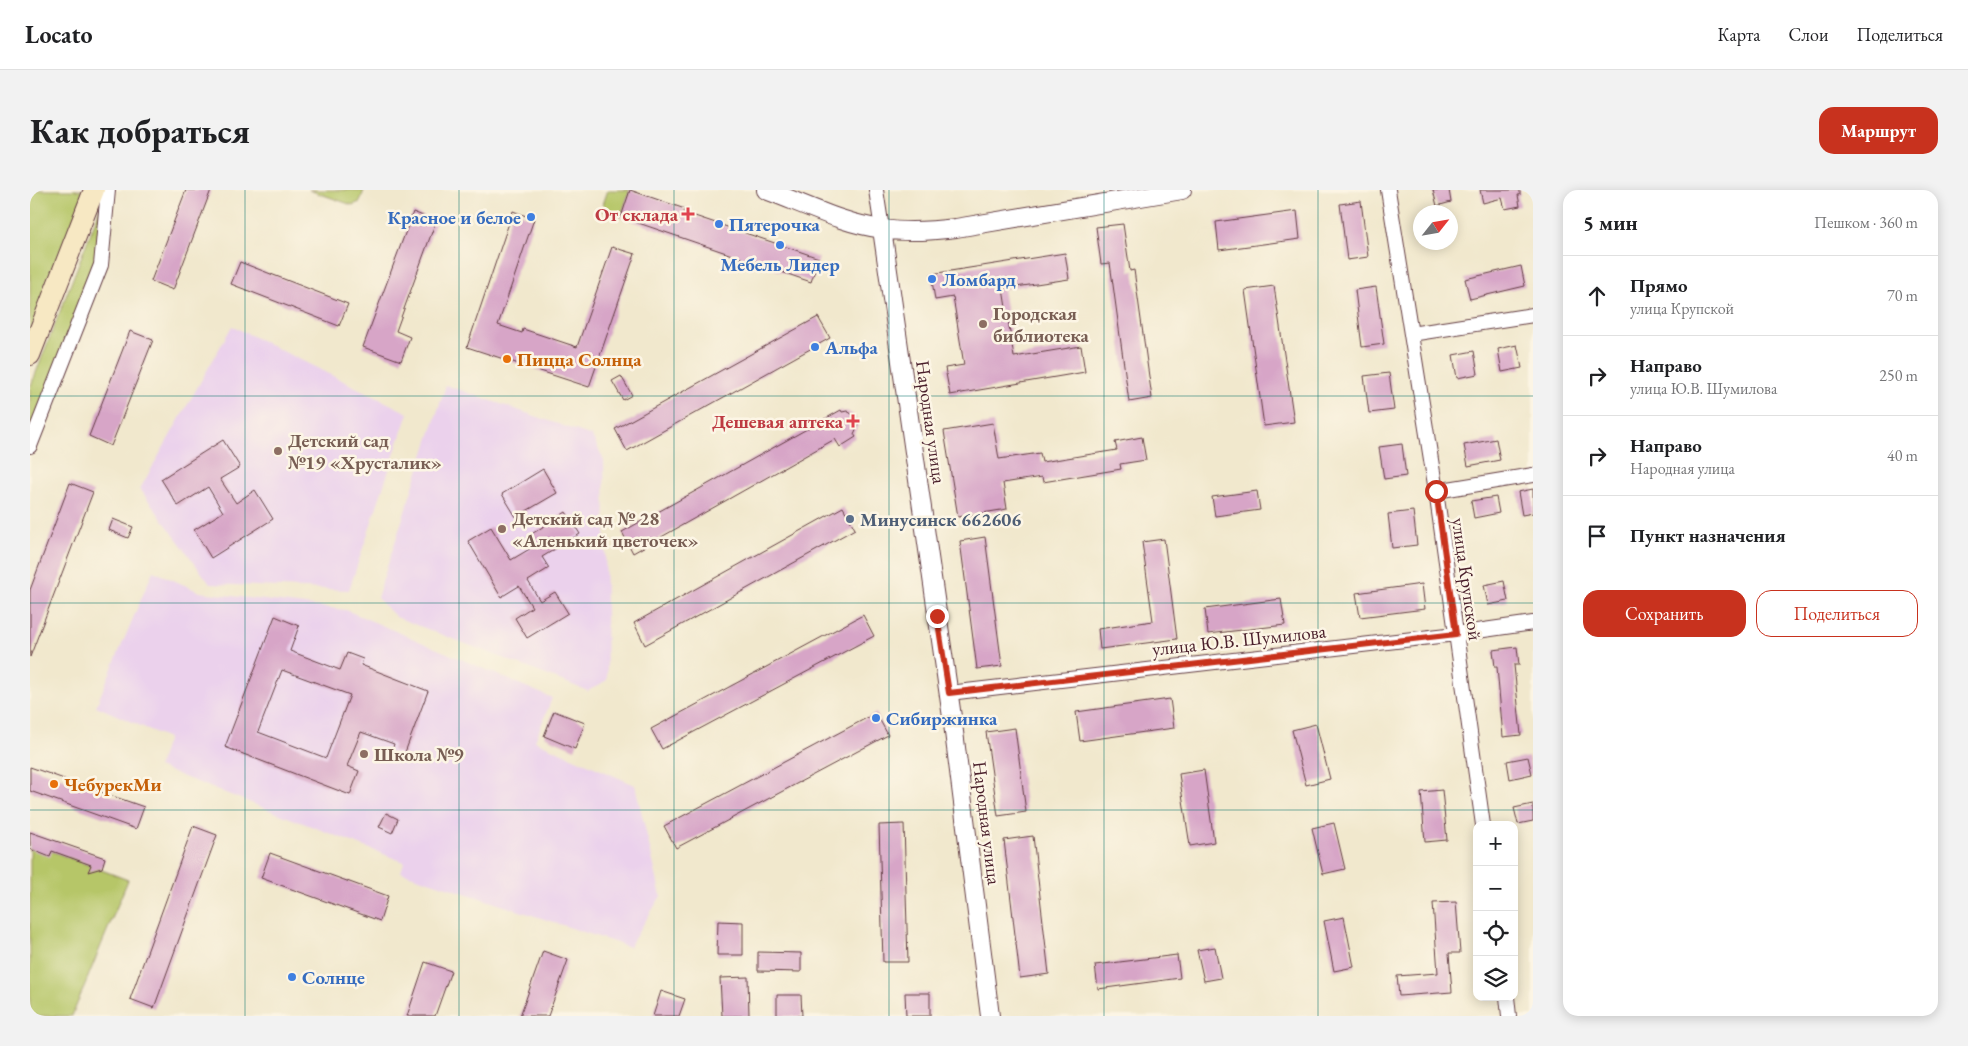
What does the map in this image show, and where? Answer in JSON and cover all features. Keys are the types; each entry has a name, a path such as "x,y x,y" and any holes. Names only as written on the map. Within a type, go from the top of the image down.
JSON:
{"main road":[{"path":"30,355 94,190"}],"street":[{"path":"30,446 102,265 108,190"},
{"path":"766,190 844,219 882,229 923,232 1182,190"},
{"name":"Народная улица","path":"876,190 949,693 990,1016"},
{"name":"улица Крупской","path":"1388,190 1436,491 1481,821"},
{"path":"1411,334 1533,315"},
{"path":"1436,491 1533,475"},
{"name":"улица Ю.В. Шумилова","path":"949,693 1456,634 1533,623"},
{"path":"1507,1001 1509,1016"}],"shaded area":[{"name":"Детский сад №19 «Хрусталик»","path":"232,326 408,413 349,590 210,584 140,489"},
{"name":"Детский сад № 28 «Аленький цветочек»","path":"446,385 592,436 604,460 607,680 588,691 396,617 377,598"},
{"name":"Школа №9","path":"153,571 200,592 346,610 552,698 535,741 635,785 661,896 629,947 401,872 404,862 158,767 168,738 96,706"}],"green space":[{"path":"33,190 87,190 30,337 30,198"},
{"path":"309,190 364,190 360,202 352,205"},
{"path":"608,190 630,190 621,217 601,210"},
{"path":"107,191 105,241 30,441 30,388"},
{"path":"30,843 128,880 72,1016 30,1016"}],"building":[{"path":"186,190 211,190 173,290 151,281"},
{"path":"630,190 685,209 683,212 819,258 811,282 621,217"},
{"path":"1433,190 1449,190 1451,202 1437,205"},
{"path":"1480,190 1520,190 1520,195 1518,195 1520,206 1505,209 1502,198 1483,203"},
{"path":"1361,201 1368,257 1347,260 1340,204"},
{"path":"513,211 534,219 498,325 522,333 523,329 577,347 612,247 635,254 589,387 467,347"},
{"path":"1297,211 1300,239 1219,250 1216,222"},
{"path":"413,212 436,221 396,331 410,337 401,361 363,347"},
{"path":"1123,224 1130,271 1134,270 1152,398 1129,402 1110,263 1101,264 1096,227"},
{"path":"1065,253 1069,279 1003,289 1014,357 1081,346 1085,372 950,395 945,368 964,365 953,297 935,300 931,274"},
{"path":"240,262 348,304 339,326 231,284"},
{"path":"1521,266 1525,286 1470,299 1465,279"},
{"path":"1274,286 1294,422 1264,426 1245,290"},
{"path":"1376,287 1384,344 1362,347 1355,290"},
{"path":"818,317 830,338 627,451 615,429"},
{"path":"130,331 153,340 111,446 89,436"},
{"path":"1517,345 1522,368 1502,372 1498,349"},
{"path":"1474,351 1478,374 1457,378 1453,355"},
{"path":"1389,373 1394,410 1369,413 1364,376"},
{"path":"621,376 632,395 623,400 612,381"},
{"path":"841,410 855,416 858,425 854,434 856,437 840,447 835,439 633,553 622,532"},
{"path":"993,423 999,459 1040,453 1042,462 1117,450 1115,442 1142,437 1146,460 1120,464 1121,469 1043,482 1042,477 1003,483 1007,509 958,517 944,431"},
{"path":"1496,439 1500,460 1468,466 1464,445"},
{"path":"223,440 240,467 220,479 236,503 255,490 273,519 211,558 194,530 223,512 208,487 178,506 161,479"},
{"path":"1402,444 1406,476 1384,479 1379,447"},
{"path":"543,469 557,493 516,517 502,494"},
{"path":"70,483 93,492 30,657 30,590"},
{"path":"1533,489 1533,513 1522,515 1518,492"},
{"path":"1257,491 1260,510 1215,516 1212,497"},
{"path":"1496,497 1499,513 1474,518 1471,501"},
{"path":"843,507 855,529 645,645 634,623"},
{"path":"1413,511 1417,545 1392,548 1388,514"},
{"path":"566,512 580,534 542,557 549,568 528,581 540,601 555,592 568,613 527,638 515,618 532,607 519,586 501,597 468,541 491,527 511,560 533,547 527,537"},
{"path":"113,519 133,527 128,538 109,530"},
{"path":"985,537 1002,666 977,669 960,541"},
{"path":"1164,539 1177,639 1100,649 1098,629 1153,621 1142,542"},
{"path":"1504,581 1508,601 1488,605 1484,585"},
{"path":"1422,584 1425,609 1360,617 1356,593"},
{"path":"1281,599 1285,625 1208,634 1205,609"},
{"path":"863,615 874,636 662,749 651,729"},
{"path":"275,616 299,626 290,651 340,670 347,653 363,659 361,665 428,691 404,755 392,750 394,744 361,732 347,766 359,771 350,795 225,747","holes":["282,670 350,695 326,758 258,732"]},
{"path":"1517,647 1519,665 1514,665 1521,735 1503,737 1497,667 1495,667 1493,650"},
{"path":"1170,699 1174,728 1080,741 1076,712"},
{"path":"554,711 585,723 575,749 544,736"},
{"path":"876,713 888,735 676,848 664,826"},
{"path":"1316,724 1330,779 1306,785 1292,730"},
{"path":"1015,728 1026,812 998,816 986,732"},
{"path":"1528,757 1532,774 1510,779 1507,761"},
{"path":"30,767 144,807 136,829 30,791"},
{"path":"1204,770 1214,842 1190,846 1179,774"},
{"path":"1442,790 1447,840 1425,842 1421,792"},
{"path":"1533,804 1533,821 1518,824 1514,808"},
{"path":"386,813 398,819 392,833 379,827"},
{"path":"1334,823 1345,869 1323,874 1312,828"},
{"path":"904,824 908,962 883,962 879,825"},
{"path":"193,826 217,835 154,1008 130,999"},
{"path":"30,832 105,858 102,868 88,872 91,865 52,851 50,857 30,849"},
{"path":"1033,836 1049,974 1020,978 1004,840"},
{"path":"270,853 388,896 380,921 261,878"},
{"path":"1456,902 1460,953 1449,953 1452,992 1399,996 1397,976 1438,973 1433,903"},
{"path":"1344,917 1354,967 1334,971 1324,921"},
{"path":"718,921 743,922 743,955 717,955"},
{"path":"1215,947 1221,978 1204,981 1197,950"},
{"path":"543,951 568,960 548,1016 520,1016"},
{"path":"758,952 801,953 801,972 758,971"},
{"path":"1177,955 1180,978 1098,989 1095,965"},
{"path":"425,962 451,971 435,1016 407,1016"},
{"path":"748,977 749,1016 722,1016 720,978"},
{"path":"661,991 685,999 679,1016 653,1016"},
{"path":"905,993 930,993 930,1016 906,1016"},
{"path":"777,995 801,995 802,1016 777,1016"}],"place":[{"name":"От склада","path":"688,214"},
{"name":"Красное и белое","path":"531,217"},
{"name":"Пятерочка","path":"719,224"},
{"name":"Мебель Лидер","path":"780,245"},
{"name":"Ломбард","path":"932,279"},
{"name":"Городская библиотека","path":"983,324"},
{"name":"Альфа","path":"815,347"},
{"name":"Пицца Солнца","path":"507,359"},
{"name":"Дешевая аптека","path":"853,421"},
{"name":"Детский сад №19 «Хрусталик»","path":"278,451"},
{"name":"Минусинск 662606","path":"850,519"},
{"name":"Детский сад № 28 «Аленький цветочек»","path":"502,529"},
{"name":"Сибиржинка","path":"876,718"},
{"name":"Школа №9","path":"364,754"},
{"name":"ЧебурекМи","path":"54,784"},
{"name":"Солнце","path":"292,977"}],"route":[{"path":"937,616 949,693 1456,634 1436,491"}]}
